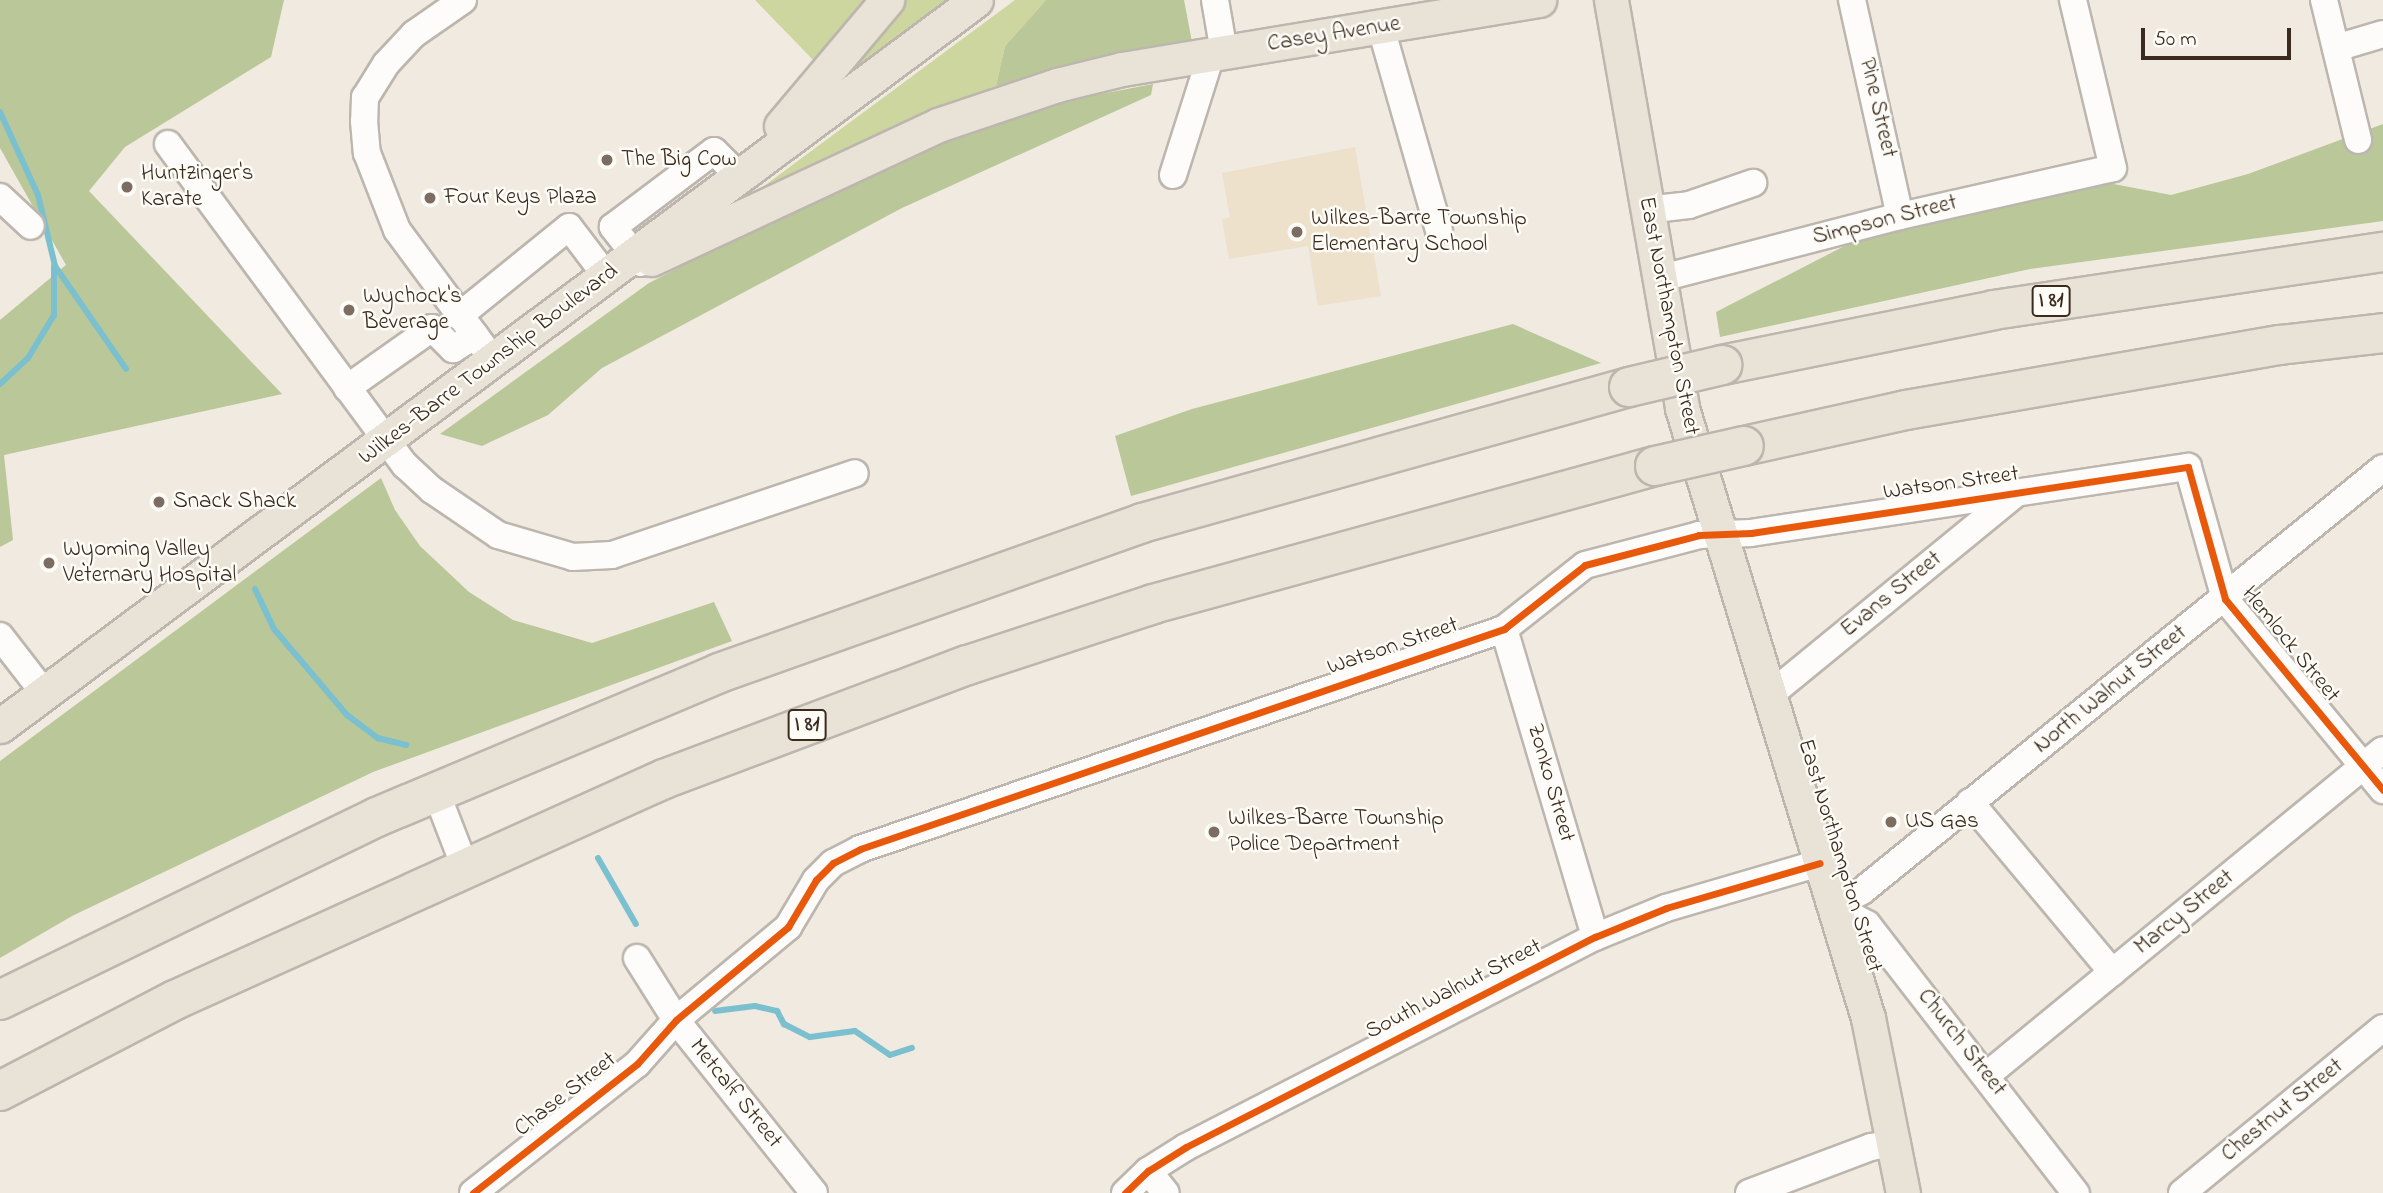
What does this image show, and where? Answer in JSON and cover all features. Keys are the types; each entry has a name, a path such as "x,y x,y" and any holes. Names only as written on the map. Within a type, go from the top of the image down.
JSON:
{"highway":[{"name":"I 81","path":"0,1000 170,914 436,792 719,673 996,571 1142,523 1629,387 1722,365 1994,310 2383,252"},
{"name":"I 81","path":"0,1091 175,1000 664,779 968,665 1180,596 1655,466 1744,446 1919,408 2280,345 2383,332"}],"main road":[{"path":"748,168 887,0"},
{"name":"Wilkes-Barre Township Boulevard","path":"0,726 386,441 476,338 607,277 638,259 748,168 975,0"},
{"name":"Casey Avenue","path":"638,259 925,131 996,103 1122,69 1381,28 1460,7 1539,0"},
{"name":"East Northampton Street","path":"1611,0 1682,408 1772,694 1871,1030 1903,1193"}],"street":[{"path":"463,0 414,34 386,64 365,97 364,121 367,153 397,230 476,338"},
{"path":"1173,175 1218,54 1215,0"},
{"name":"Pine Street","path":"1852,0 1900,216"},
{"name":"Simpson Street","path":"1658,279 1900,216 2112,168 2073,0"},
{"path":"2324,0 2358,140"},
{"path":"1381,28 1440,230"},
{"path":"2336,48 2383,34"},
{"path":"168,144 386,441 432,490 486,528 535,549 573,557 612,555 855,473"},
{"path":"1646,210 1689,205 1753,183"},
{"path":"0,197 31,226"},
{"path":"347,388 432,328 453,349 476,338 569,227 607,277"},
{"name":"Watson Street","path":"676,1020 788,927 816,880 833,863 860,849 1504,629 1585,565 1699,535 2013,495 2188,467"},
{"name":"Hemlock Street","path":"2188,467 2225,599 2374,759 2383,790"},
{"name":"North Walnut Street","path":"1834,906 1861,891 2225,599 2383,468"},
{"name":"Evans Street","path":"1772,694 2013,495"},
{"name":"Zonko Street","path":"1504,629 1595,937"},
{"path":"0,636 8,664 45,694"},
{"name":"Marcy Street","path":"1987,1075 2374,759"},
{"path":"436,792 465,867"},
{"path":"1970,802 2112,972"},
{"name":"South Walnut Street","path":"1125,1193 1148,1171 1186,1147 1595,937 1666,908 1820,863"},
{"name":"Church Street","path":"1834,906 1867,923 2076,1193"},
{"name":"Metcalf Street","path":"638,958 676,1020 814,1193"},
{"name":"Chase Street","path":"473,1193 637,1063 676,1020"},
{"name":"Chestnut Street","path":"2182,1193 2383,1028"},
{"path":"1749,1193 1871,1147 1894,1143"},
{"path":"1148,1171 1166,1193"}],"shaded area":[{"name":"Wilkes-Barre Township Elementary School","path":"1355,147 1381,296 1318,306 1308,246 1229,259 1222,219 1230,217 1222,173"}],"green space":[{"path":"0,0 284,0 271,57 125,147 89,191 282,394 4,455 13,540 0,547 0,320 66,265 0,148"},
{"path":"755,0 871,0 815,62"},
{"path":"905,0 946,0 827,90 867,46"},
{"path":"1015,0 1046,0 1005,46 996,86 878,134 752,195"},
{"path":"1046,0 1184,0 1192,42 1097,58 996,86 1005,46"},
{"path":"1153,84 1151,95 902,208 602,368 548,415 482,446 440,434 649,283 751,230 910,153 1034,107"},
{"path":"2383,124 2383,221 2030,269 1720,337 1716,312 1862,237 2098,181 2171,195 2248,174"},
{"path":"1513,324 1601,363 1131,496 1115,436 1192,409"},
{"path":"381,478 395,510 420,546 469,592 513,620 592,643 714,602 732,641 373,772 72,916 0,958 0,761"}],"waterway":[{"path":"0,112 38,195 55,266 126,369"},
{"path":"0,384 28,358 54,315 54,266"},
{"path":"255,589 274,629 347,715 378,738 406,745"},
{"path":"598,858 636,924"},
{"path":"715,1011 755,1006 777,1011 784,1024 810,1037 855,1031 890,1055 912,1048"}],"cycle path":[{"path":"473,1193 637,1064 676,1020 788,927 816,880 833,863 860,849 1504,629 1585,565 1699,535 1751,533 2188,467 2225,599 2383,790"},
{"path":"1125,1193 1148,1171 1186,1147 1595,937 1666,908 1820,863"}],"place":[{"name":"The Big Cow","path":"607,160"},
{"name":"Huntzinger's Karate","path":"127,187"},
{"name":"Four Keys Plaza","path":"430,198"},
{"name":"Wilkes-Barre Township Elementary School","path":"1297,232"},
{"name":"Wychock's Beverage","path":"349,310"},
{"name":"Snack Shack","path":"159,502"},
{"name":"Wyoming Valley Veternary Hospital","path":"49,563"},
{"name":"US Gas","path":"1891,822"},
{"name":"Wilkes-Barre Township Police Department","path":"1214,832"}]}
